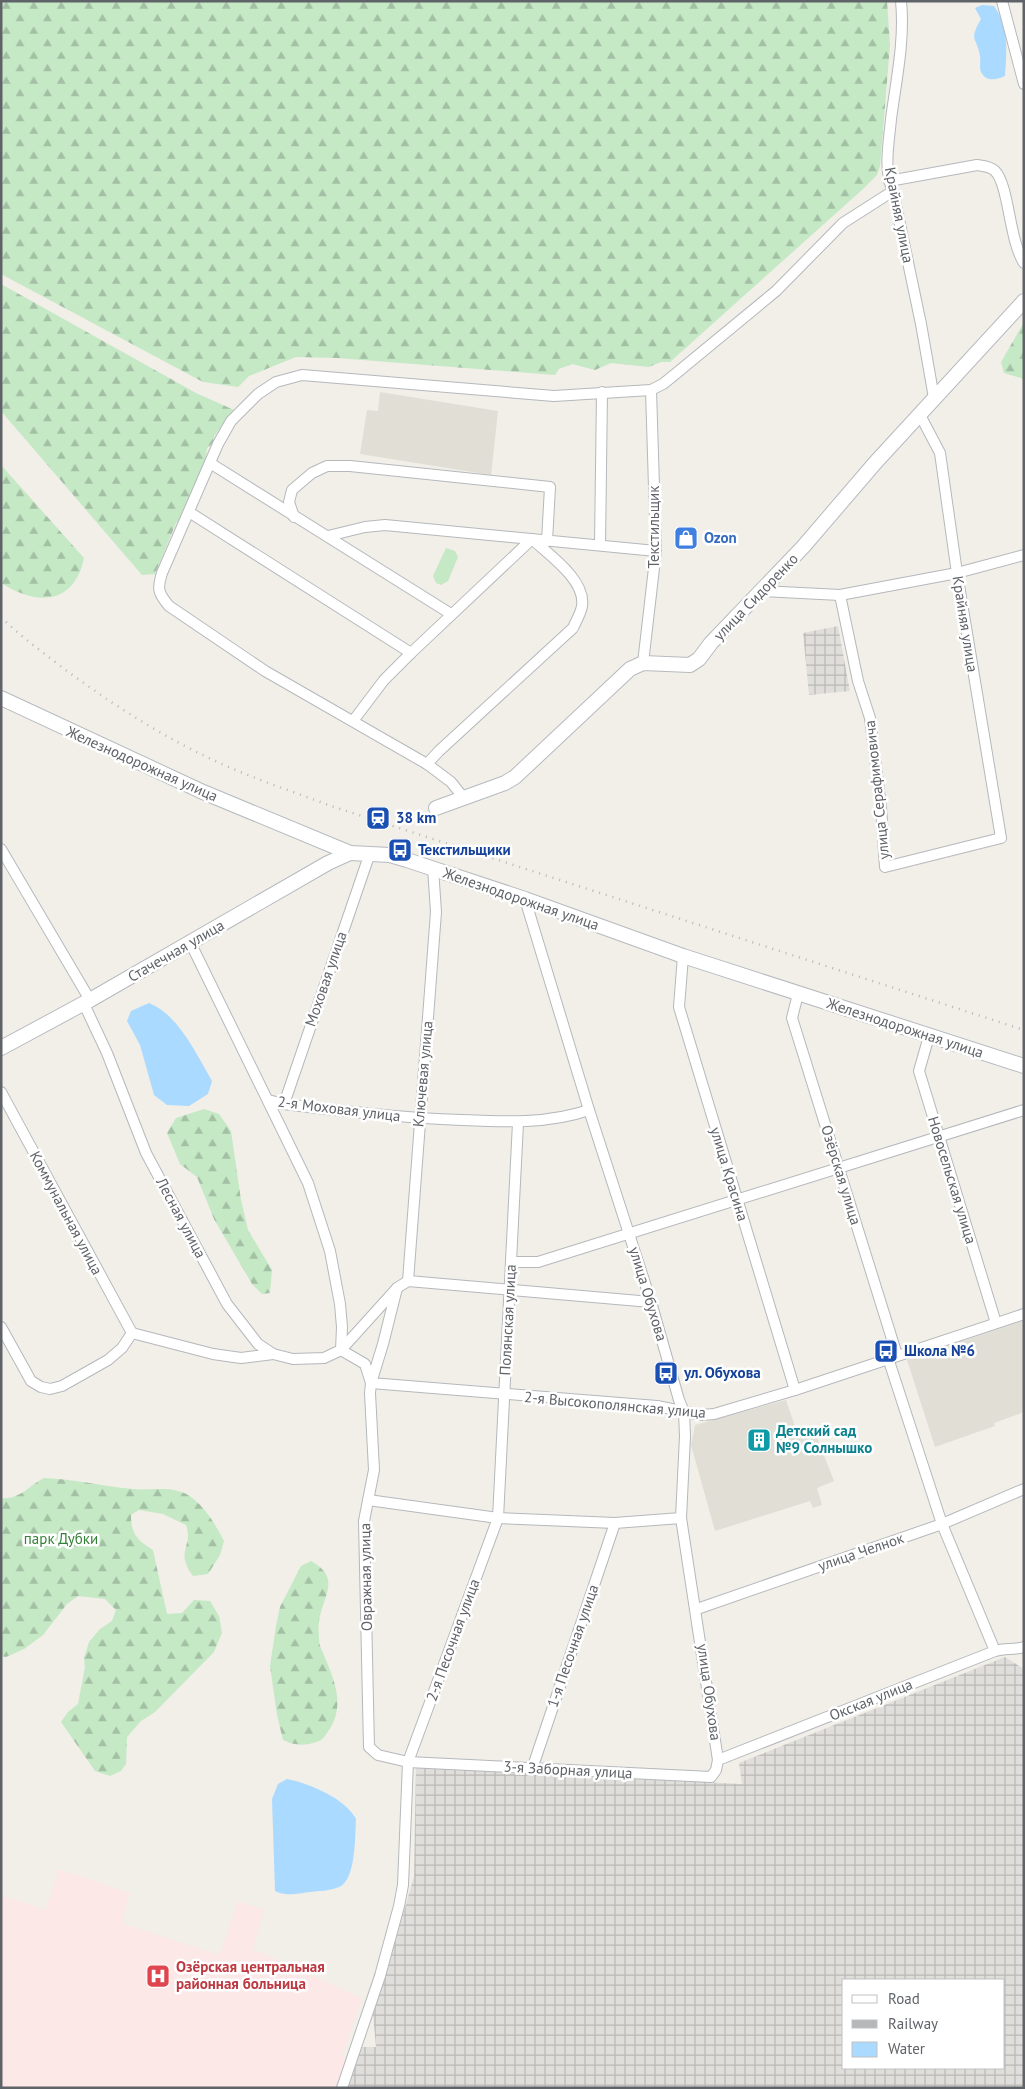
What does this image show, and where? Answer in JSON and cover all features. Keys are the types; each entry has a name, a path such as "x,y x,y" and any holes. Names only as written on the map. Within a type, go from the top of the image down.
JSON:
{"street":[{"name":"Крайняя улица","path":"901,1 900,45 888,145 887,172 921,324 934,398"},
{"path":"1002,1 1024,84"},
{"path":"463,798 451,782 427,764 264,670 169,606 159,594 158,584 210,463 231,421 246,404 276,382 302,376 554,396 651,390 679,372 776,292 843,223 891,186 977,165 988,166 996,172 1002,186 1013,237 1024,263"},
{"name":"улица Сидоренко","path":"643,663 690,664 698,659 762,591 934,398 1024,301"},
{"name":"Текстильщик","path":"643,663 656,551 651,390"},
{"path":"600,545 602,392"},
{"name":"Крайняя улица","path":"885,867 1001,838 957,573 940,453 920,415"},
{"path":"210,463 452,614"},
{"path":"294,517 289,502 292,490 312,473 327,466 367,467 550,486 546,541"},
{"path":"189,512 411,653"},
{"path":"328,536 366,527 385,525 656,551"},
{"path":"353,721 384,680 532,540"},
{"path":"427,764 439,750 573,628 582,606 580,591 575,579 532,540"},
{"path":"762,591 840,595 957,573 1024,555"},
{"name":"улица Серафимовича","path":"840,595 858,681 870,718 881,807 885,867"},
{"path":"436,808 505,783 515,777 630,669 643,663"},
{"name":"Железнодорожная улица","path":"1,698 203,792 350,853 390,855 434,868 525,898 683,956 1024,1066"},
{"name":"Лесная улица","path":"1,849 87,1002 146,1152 227,1304 258,1344 273,1354 293,1360 324,1358 340,1350 397,1288 408,1281"},
{"name":"Стачечная улица","path":"1,1048 87,1002 328,863 350,853"},
{"name":"Моховая улица","path":"284,1104 370,853"},
{"name":"Ключевая улица","path":"408,1281 436,912 434,868"},
{"name":"улица Обухова","path":"525,898 589,1110 651,1302 684,1412 682,1518 718,1760"},
{"path":"190,942 308,1183 330,1251 340,1304 342,1326 340,1350"},
{"name":"улица Красина","path":"683,956 679,1007 796,1390"},
{"name":"Озёрская улица","path":"798,994 792,1018 839,1168 942,1524 995,1651"},
{"name":"Новосельская улица","path":"929,1036 919,1071 996,1323"},
{"name":"Коммунальная улица","path":"1,1092 132,1333"},
{"name":"2-я Моховая улица","path":"268,1100 284,1104 419,1118 518,1123 573,1116 589,1110"},
{"path":"511,1262 538,1262 1024,1110"},
{"name":"Полянская улица","path":"498,1518 518,1123"},
{"path":"408,1281 651,1302"},
{"path":"371,1383 397,1288"},
{"name":"2-я Высокополянская улица","path":"371,1383 657,1406 701,1415 714,1414 796,1390 1024,1314"},
{"path":"1,1327 31,1381 41,1387 50,1389 62,1386 108,1360 122,1348 132,1333 213,1354 240,1358 273,1354"},
{"name":"Овражная улица","path":"340,1350 365,1364 371,1383 374,1470 364,1521 369,1747 378,1755 408,1762"},
{"name":"улица Челнок","path":"697,1609 942,1524 1024,1490"},
{"path":"368,1500 498,1518 615,1523 682,1518"},
{"name":"2-я Песочная улица","path":"342,2088 380,1976 399,1906 402,1885 408,1762 498,1518"},
{"name":"1-я Песочная улица","path":"532,1769 615,1523"},
{"name":"Окская улица","path":"718,1760 995,1651 1005,1648 1017,1649 1024,1647"},
{"name":"3-я Заборная улица","path":"408,1762 711,1776 716,1770 718,1760"}],"shaded area":[{"path":"380,392 498,411 491,475 360,454 367,410 378,411"},
{"path":"838,626 850,691 809,695 803,633"},
{"path":"1024,1320 1024,1412 994,1423 995,1426 935,1447 907,1360"},
{"path":"786,1400 798,1435 814,1430 834,1481 817,1488 822,1505 813,1508 810,1501 715,1531 691,1445 695,1425"},
{"path":"1005,1657 1024,1669 1024,2088 345,2088 361,2047 376,2047 373,2014 414,1876 416,1767 742,1784 739,1763"},
{"name":"Озёрская центральная районная больница","path":"59,1869 130,1893 122,1923 219,1955 238,1901 264,1910 253,1949 362,1998 342,2056 350,2059 340,2088 1,2088 1,1895 45,1910"}],"green space":[{"path":"1,1 887,1 890,45 880,166 877,175 863,189 670,362 661,362 649,367 611,363 595,370 572,364 559,369 555,375 337,358 296,357 249,376 238,387 203,382 1,274"},
{"path":"1,284 196,393 234,410 215,435 212,444 207,448 205,467 182,518 176,523 155,574 142,575 1,411"},
{"path":"1024,322 1024,379 1004,373 1001,362"},
{"path":"1,465 84,558 79,574 72,585 63,593 52,597 40,598 14,590 1,583"},
{"path":"446,548 455,551 458,557 448,581 441,585 436,583 433,576"},
{"path":"204,1109 219,1114 231,1131 241,1200 248,1230 272,1270 270,1293 262,1294 252,1284 214,1219 197,1177 180,1164 167,1133 176,1118"},
{"name":"парк Дубки","path":"44,1478 132,1489 168,1489 181,1492 194,1499 204,1510 224,1541 220,1555 208,1574 193,1576 185,1560 188,1539 186,1525 163,1514 139,1510 131,1515 132,1527 136,1536 153,1550 167,1614 182,1613 194,1600 210,1601 219,1616 222,1633 214,1652 155,1712 141,1721 127,1737 126,1764 121,1771 110,1776 95,1771 61,1722 68,1712 78,1704 85,1667 84,1658 89,1642 100,1629 112,1621 116,1610 105,1599 78,1596 67,1604 43,1635 24,1649 6,1657 1,1656 1,1498 19,1495"},
{"path":"311,1561 326,1574 328,1581 328,1588 319,1621 319,1640 335,1685 337,1712 324,1738 314,1743 301,1745 283,1740 277,1715 270,1666 280,1607 301,1566"}],"water":[{"path":"982,5 994,6 1005,31 1005,76 999,78 989,79 980,70 979,50 974,36 981,19 975,8"},
{"path":"149,1003 159,1008 178,1026 186,1036 212,1081 208,1094 189,1106 167,1105 154,1095 140,1045 127,1021 131,1011"},
{"path":"287,1779 306,1784 326,1793 344,1805 356,1819 352,1867 345,1883 339,1887 296,1894 283,1894 275,1891 272,1799 278,1784"}],"railway":[{"path":"1,617 47,656 116,705 172,739 240,772 331,806 1024,1030"}],"place":[{"name":"Ozon","path":"686,538"},
{"name":"38 km","path":"378,818"},
{"name":"Текстильщики","path":"400,850"},
{"name":"Школа №6","path":"886,1351"},
{"name":"ул. Обухова","path":"666,1373"},
{"name":"Детский сад №9 Солнышко","path":"759,1440"},
{"name":"Озёрская центральная районная больница","path":"158,1976"}]}
